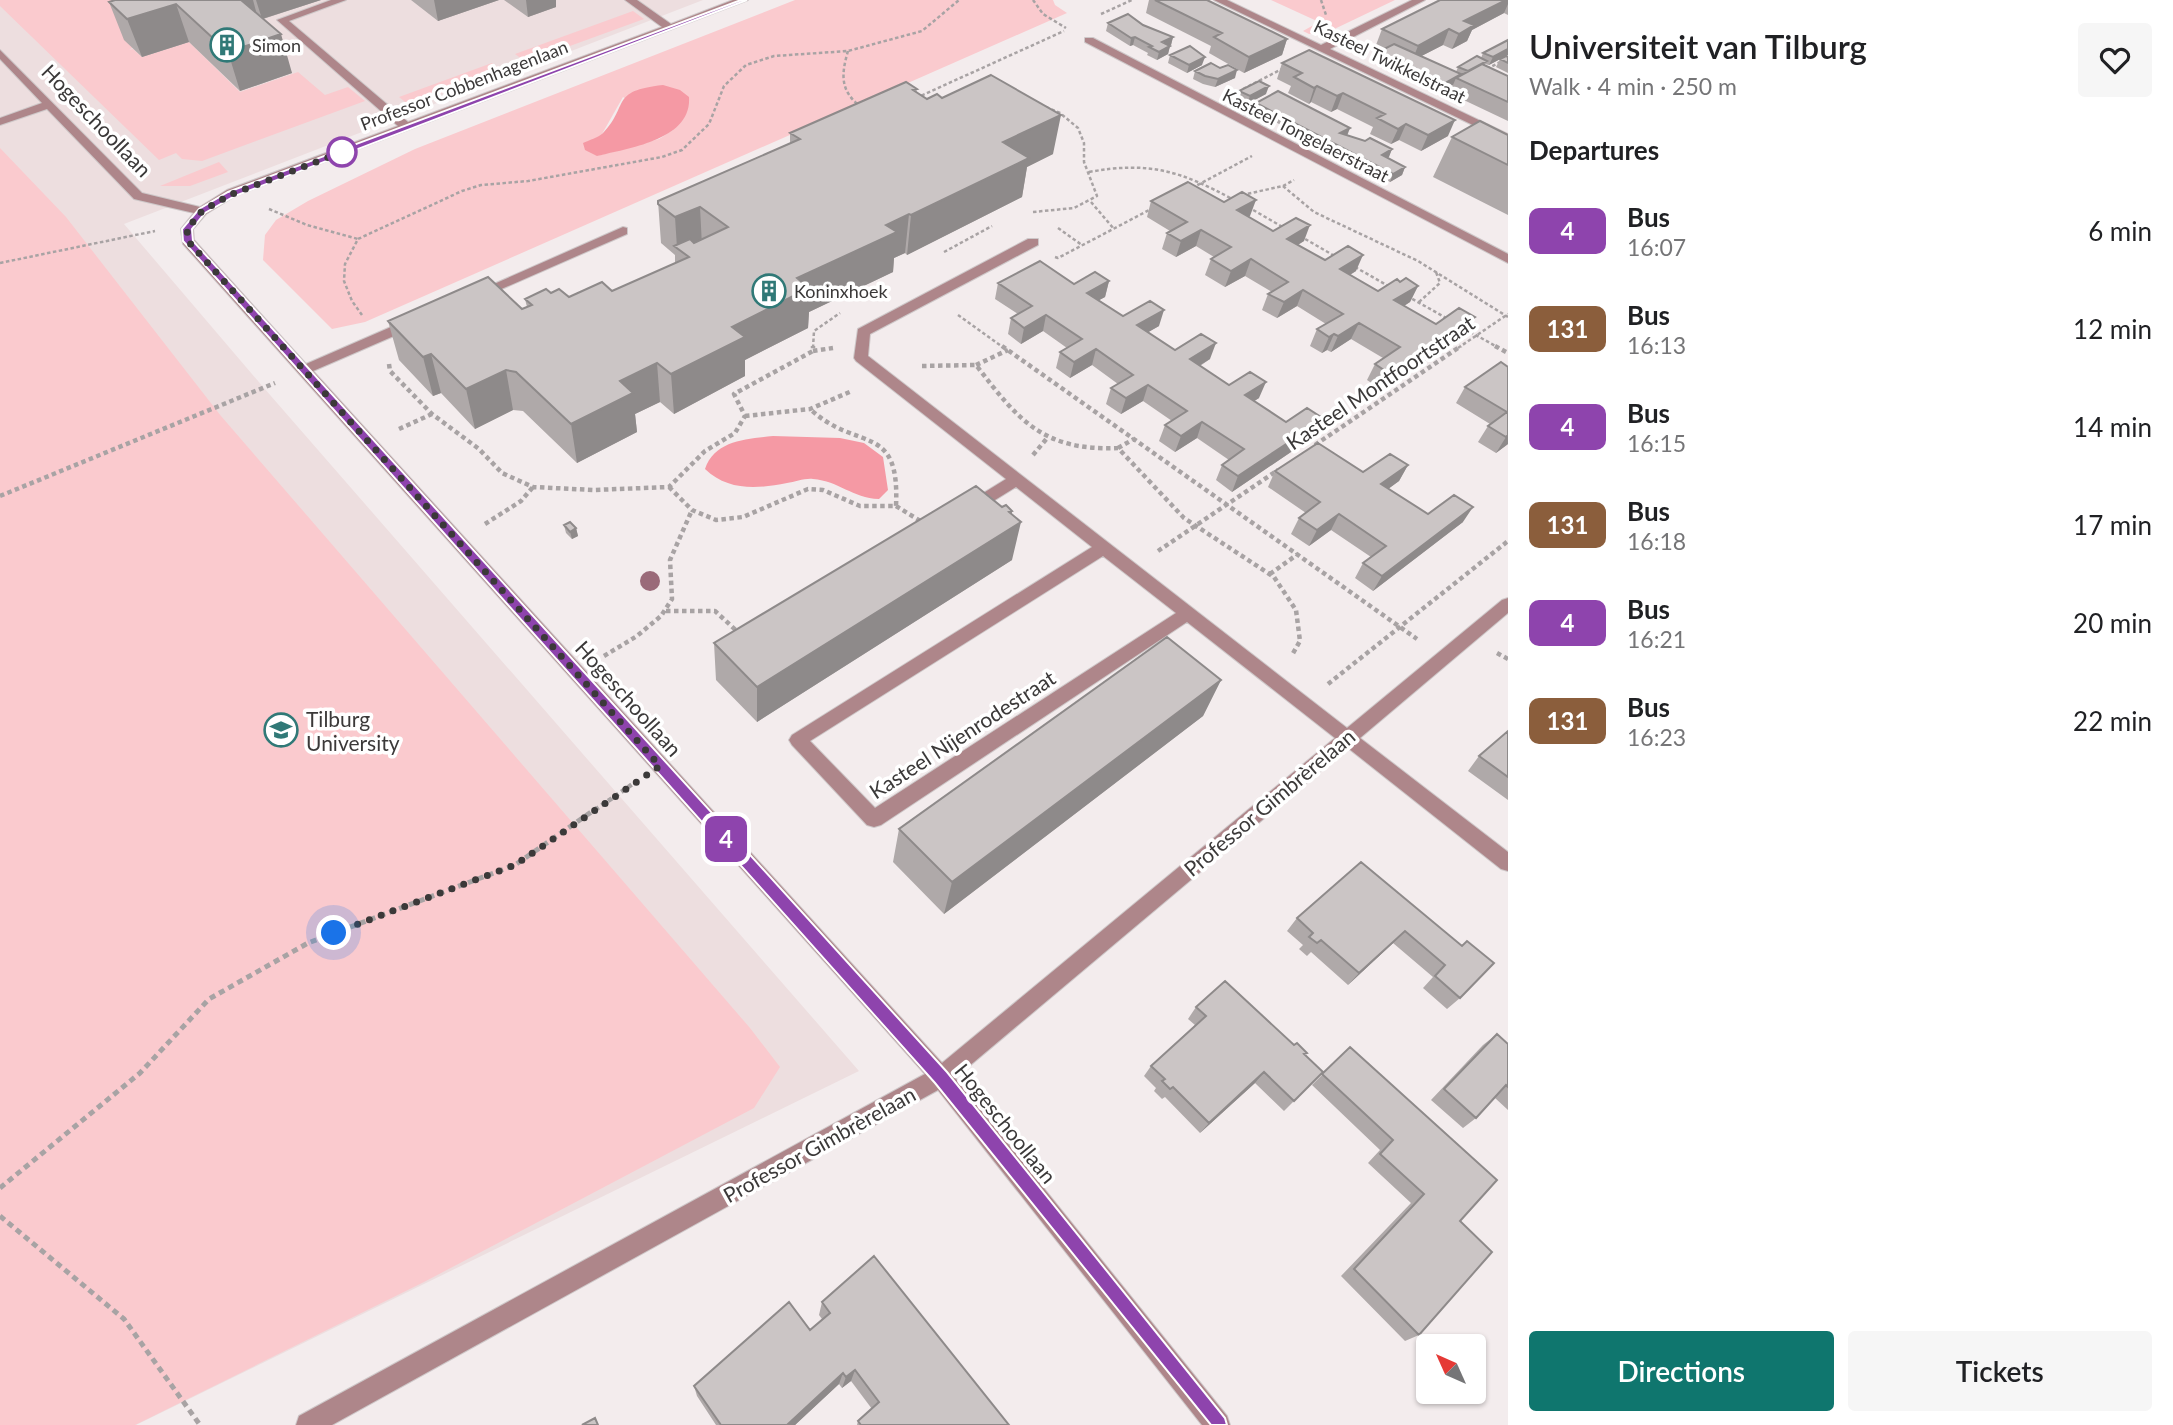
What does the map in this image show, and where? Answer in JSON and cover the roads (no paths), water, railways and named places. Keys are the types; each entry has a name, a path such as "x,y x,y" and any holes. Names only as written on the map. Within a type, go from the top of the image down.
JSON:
{"street":[{"path":"341,0 282,19 406,127"},
{"path":"630,0 670,27"},
{"name":"Professor Cobbenhagenlaan","path":"202,211 246,188 743,0"},
{"name":"Kasteel Twikkelstraat","path":"1219,0 1508,138"},
{"path":"1323,48 1420,0"},
{"name":"Kasteel Tongelaerstraat","path":"1089,40 1508,259"},
{"name":"Hogeschoollaan","path":"0,52 138,196 202,211 187,229 188,241 941,1077 1218,1425"},
{"path":"0,122 50,104"},
{"path":"467,299 624,231"},
{"path":"1033,242 863,332 861,358 1508,863"},
{"path":"304,370 430,315"},
{"path":"934,531 1017,480"},
{"name":"Kasteel Nijenrodestraat","path":"1103,548 798,740 874,819 1186,614"},
{"name":"Professor Gimbrèrelaan","path":"307,1425 941,1077 1345,737 1508,604"}],"place":[{"name":"Simon","path":"227,45"},
{"name":"Koninxhoek","path":"769,291"},
{"name":"Tilburg University","path":"281,730"}]}
